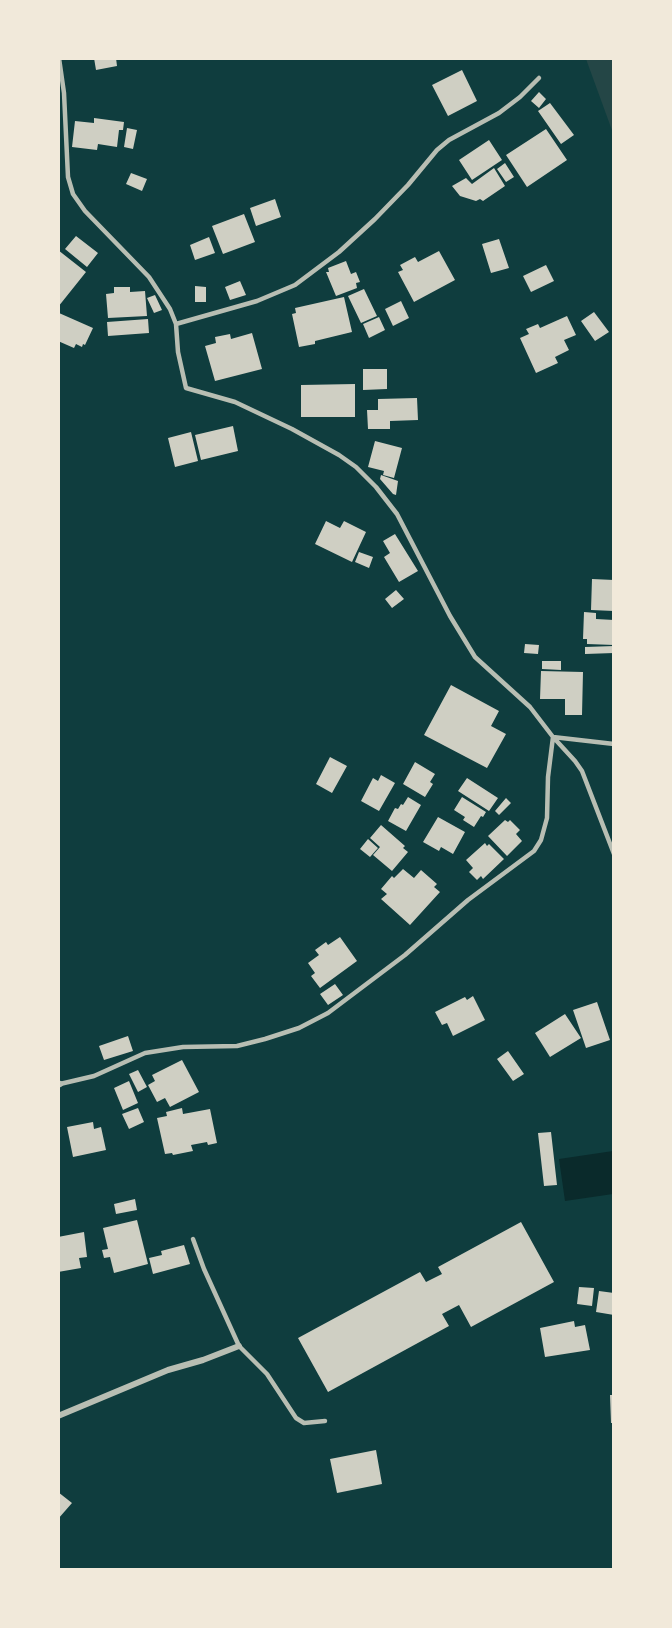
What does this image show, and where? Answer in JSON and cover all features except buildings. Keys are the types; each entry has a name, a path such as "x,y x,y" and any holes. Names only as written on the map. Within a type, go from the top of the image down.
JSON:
{"street":[{"path":"58,1416 168,1370 239,1346"}],"lane":[{"path":"59,58 64,93 68,177 73,194 85,211 149,277 167,303 176,324 178,352 186,388 235,402 292,429 339,455 356,467 375,487 397,514 450,616 475,657 530,706 582,771 614,854"},
{"path":"176,324 257,301 295,285 339,252 375,219 408,185 437,150 449,140 499,113 520,97 538,78"},
{"path":"553,737 614,744"},
{"path":"59,1084 94,1076 145,1053 183,1047 237,1046 273,1037 313,1022 334,1009 405,955 468,900 534,851 541,840 547,818 548,777 553,737"},
{"path":"194,1239 204,1269 239,1346 267,1374 296,1418 303,1423 325,1421"}],"shaded area":[{"path":"586,59 613,59 613,133"},
{"path":"613,1151 613,1194 565,1201 559,1159"}]}
